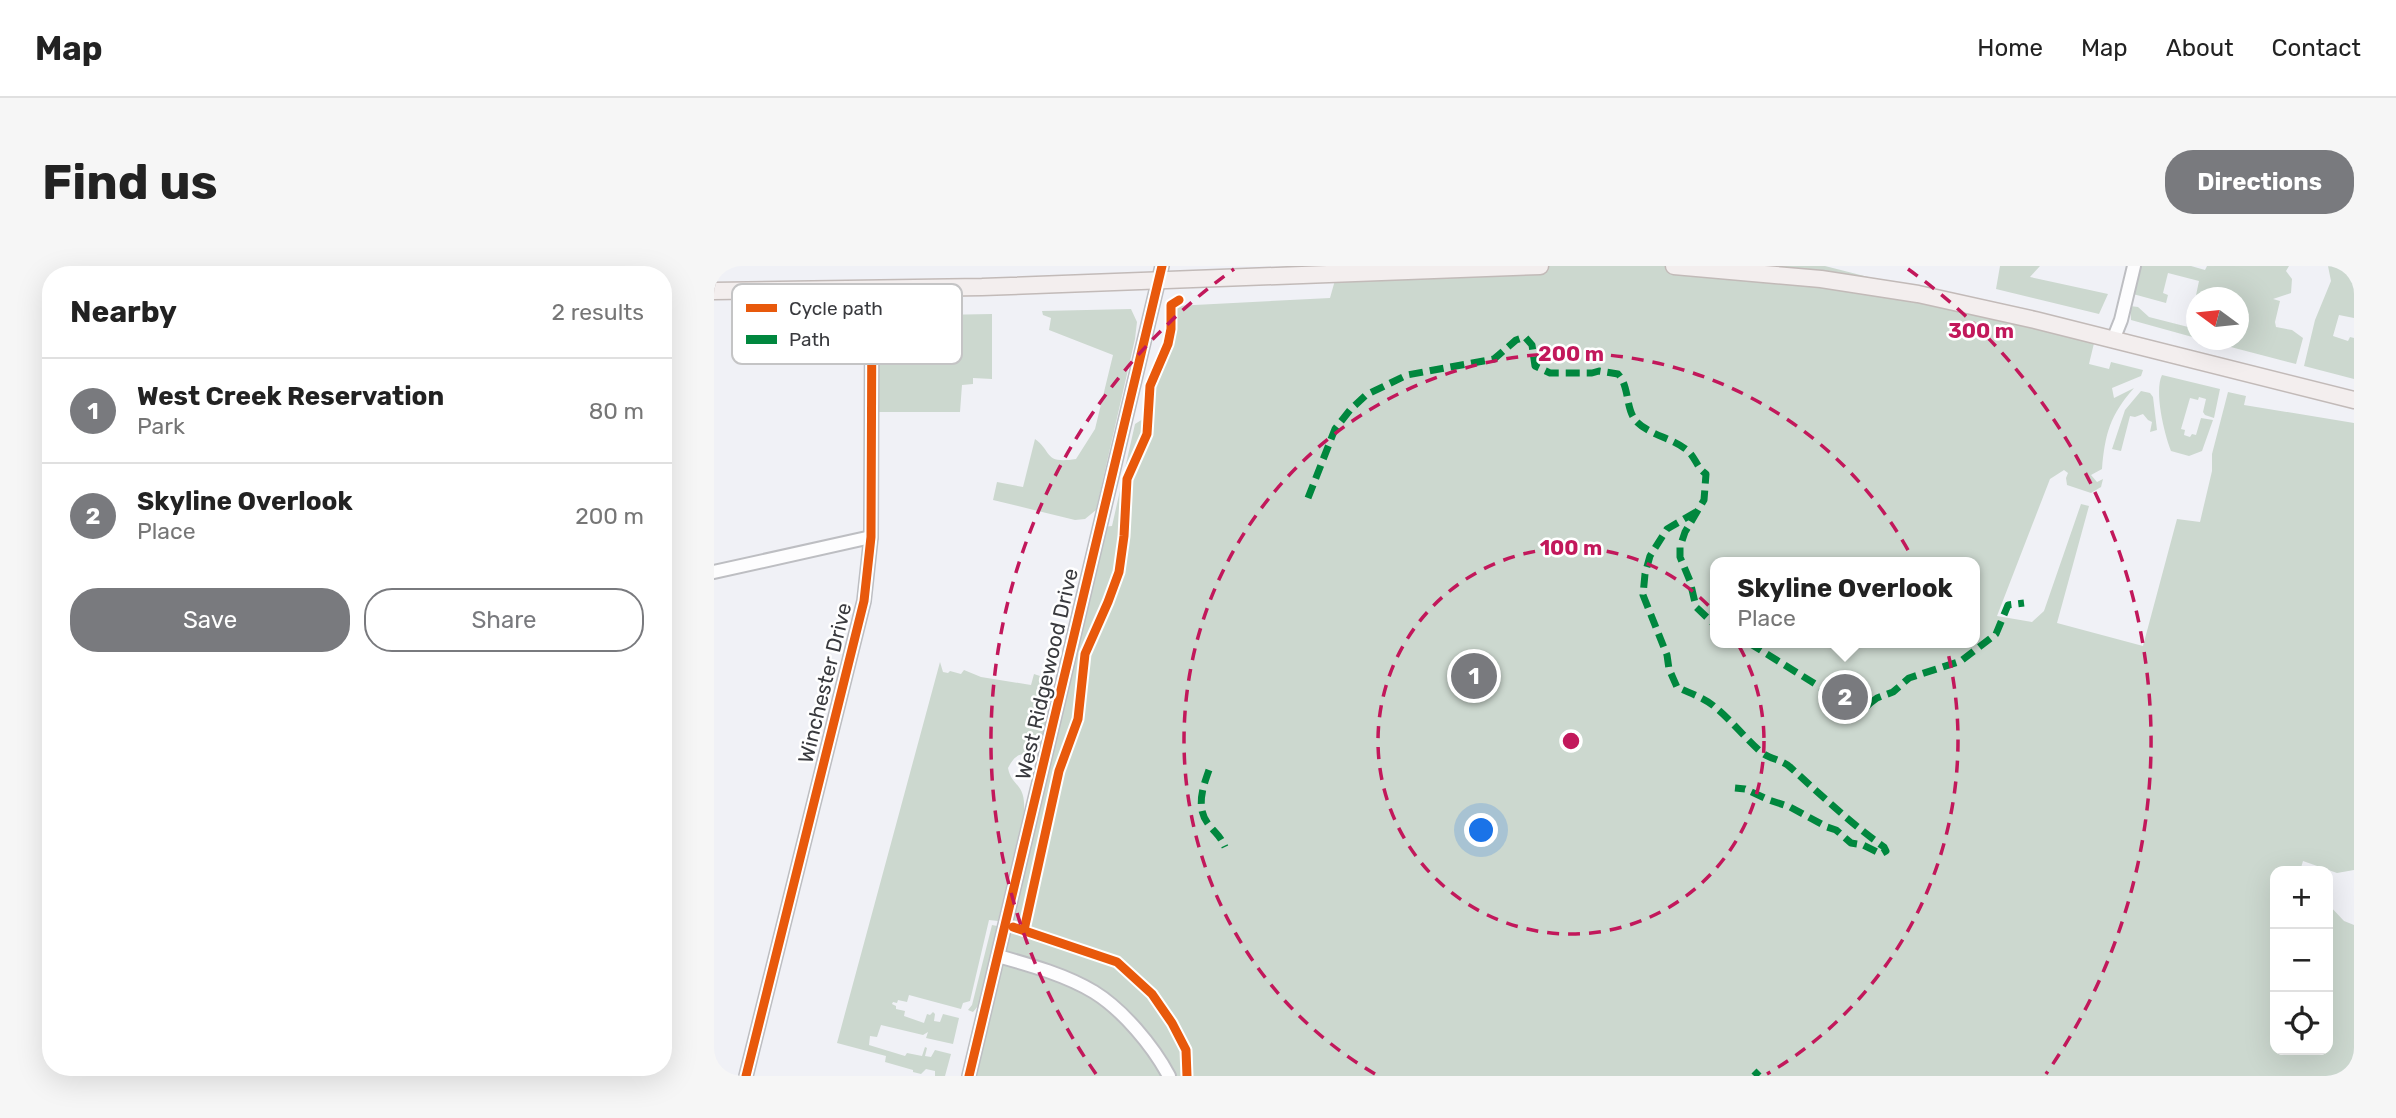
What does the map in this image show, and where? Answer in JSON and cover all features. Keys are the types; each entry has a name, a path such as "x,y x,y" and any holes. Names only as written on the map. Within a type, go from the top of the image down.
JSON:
{"main road":[{"path":"962,285 1160,273 1540,266"},
{"path":"1674,266 1823,272 1944,299 2354,400"},
{"path":"714,291 732,291"}],"street":[{"path":"2113,340 2121,320 2134,266"},
{"name":"West Ridgewood Drive","path":"970,1076 1160,273"},
{"name":"Winchester Drive","path":"746,1076 864,601 871,537 872,364"},
{"path":"714,572 871,537"},
{"path":"998,956 1040,968 1095,993 1138,1030 1169,1076"}],"shaded area":[{"path":"1531,266 1825,266 2096,335 2089,364 2109,369 2111,362 2143,370 2141,376 2112,388 2114,398 2134,388 2119,407 2110,426 2102,469 2091,475 2097,482 2103,479 2101,487 2091,493 2067,485 2068,473 2064,470 2050,479 1997,616 2032,622 2044,611 2081,504 2089,506 2057,623 2143,646 2177,519 2200,522 2212,471 2212,454 2228,392 2246,396 2244,405 2354,423 2354,870 2337,873 2333,872 2333,866 2317,866 2303,861 2302,866 2270,866 2270,1055 2333,1055 2333,909 2344,921 2354,925 2354,1076 971,1076 1102,527 1112,526 1135,424 1146,417 1152,385 1175,306 1330,298 1337,273"},
{"path":"2000,266 2040,266 2030,277 2108,294 2099,314 1996,289"},
{"path":"2139,266 2191,266 2205,270 2207,266 2289,266 2286,271 2292,279 2291,293 2273,299 2280,301 2276,327 2292,330 2303,338 2296,364 2242,350 2249,350 2249,287 2198,287 2199,281 2168,273 2163,293 2168,295 2166,303 2133,294"},
{"path":"2328,266 2354,266 2354,318 2339,315 2333,336 2348,341 2350,337 2354,338 2354,379 2304,366 2315,320 2331,281"},
{"path":"2130,306 2138,307 2149,317 2186,326 2186,335 2131,320"},
{"path":"1131,309 1137,322 1135,339 1096,510 1085,519 1075,520 993,500 997,482 1023,487 1035,439 1053,458 1076,459 1095,429 1113,355 1049,330 1051,318 1043,315 1042,311"},
{"path":"992,314 992,379 973,378 973,384 962,385 960,412 879,412 879,364 962,364 962,315"},
{"path":"2162,375 2220,389 2214,418 2203,412 2206,399 2190,398 2181,429 2185,430 2184,435 2190,437 2192,434 2196,435 2201,418 2213,420 2202,451 2189,456 2171,451 2159,401"},
{"path":"2141,391 2150,393 2153,397 2157,430 2150,432 2152,422 2143,414 2130,416 2121,451 2112,449 2125,410"},
{"path":"940,662 943,672 948,673 950,671 961,674 964,670 981,677 1031,685 1034,674 1049,679 1042,718 1046,721 1041,739 1031,751 1015,758 1008,768 1023,795 1024,812 998,921 989,920 970,1001 963,1003 961,1009 909,995 907,1002 898,1000 892,1004 896,1009 905,1011 904,1016 924,1023 927,1014 933,1012 934,1021 940,1022 943,1014 959,1018 953,1044 926,1038 928,1032 923,1035 881,1025 877,1037 870,1036 869,1045 905,1056 907,1053 922,1056 925,1047 925,1056 931,1057 935,1050 951,1054 945,1076 935,1076 935,1071 926,1069 921,1074 913,1072 885,1062 886,1056 837,1043"},
{"path":"992,925 997,926 978,1006 973,1012 968,1010 972,1005"}],"marked path":[{"path":"1308,498 1335,429 1366,395 1407,375 1494,359 1516,340 1525,337 1532,345 1535,366 1550,373 1599,371 1618,374 1636,421 1683,447 1706,474 1704,500 1685,532 1680,557 1690,581 1696,607 1710,620"},
{"path":"1696,512 1667,529 1650,556 1645,574 1643,595 1677,687 1711,704 1761,752 1790,767 1886,851 1881,854 1863,845 1851,843 1836,830 1790,807 1745,789 1735,788"},
{"path":"1980,646 1996,634 2008,605 2024,603"},
{"path":"1757,648 1846,703 1861,709 1869,704 1867,696 1850,692 1845,697"},
{"path":"1869,704 1893,692 1909,678 1961,661 1978,648"},
{"path":"1209,770 1204,783 1202,812 1225,847"},
{"path":"1754,1071 1759,1076"}],"cycle path":[{"path":"969,1076 1162,266"},
{"path":"1024,930 1059,771 1078,719 1085,654 1119,572 1127,479 1147,434 1150,386 1168,344 1171,305 1179,300"},
{"path":"746,1076 864,601 871,537 872,364"},
{"path":"1013,927 1117,962 1152,994 1172,1023 1186,1050 1187,1076"}],"place":[{"name":"West Creek Reservation","path":"1474,676"},
{"name":"Skyline Overlook","path":"1845,697"}]}
